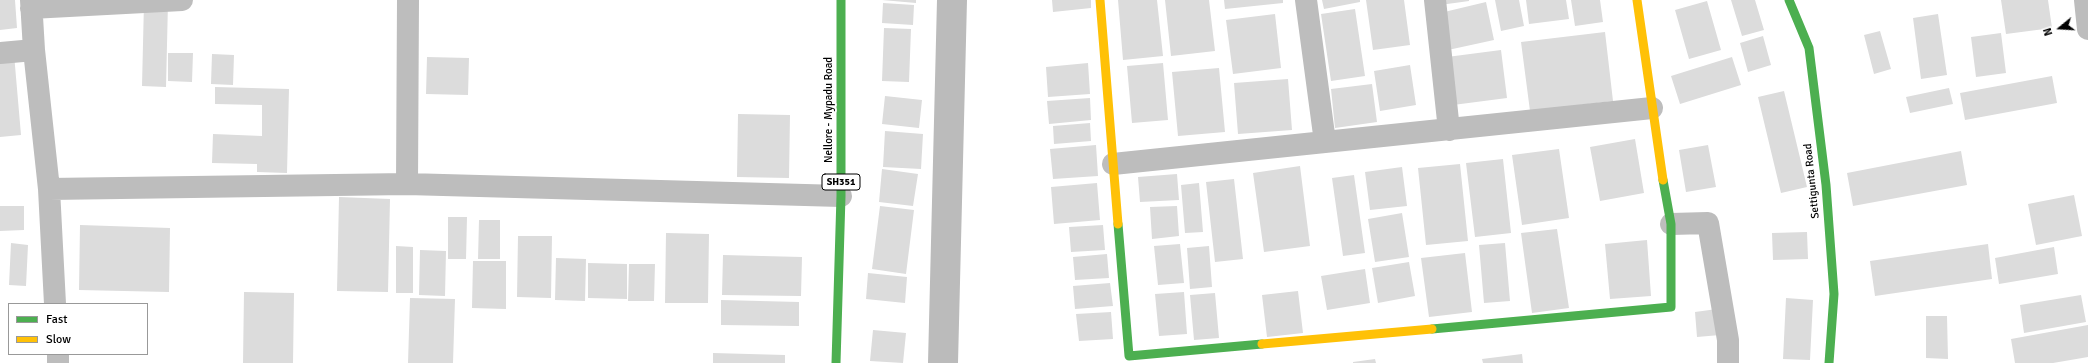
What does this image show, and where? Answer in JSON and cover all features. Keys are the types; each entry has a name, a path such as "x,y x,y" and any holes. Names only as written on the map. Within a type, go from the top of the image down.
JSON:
{"street":[{"path":"55,303 49,189 34,50 31,4 182,0"},
{"path":"406,184 408,0"},
{"name":"Nellore - Mypadu Road","path":"836,363 841,196 840,0"},
{"path":"1100,0 1129,356 1671,307 1672,224 1652,108 1637,0"},
{"path":"1306,0 1325,142"},
{"path":"1435,0 1449,130"},
{"name":"Settigunta Road","path":"1789,0 1809,48 1826,185 1834,294 1829,363"},
{"path":"2085,0 2088,29"},
{"path":"0,53 34,50"},
{"path":"1113,164 1652,108"},
{"path":"49,189 406,184 841,196"},
{"path":"1672,224 1708,223 1728,340 1728,363"}],"building":[{"path":"0,0 15,0 17,28 0,30"},
{"path":"882,0 916,0 916,3"},
{"path":"1052,0 1091,0 1091,8 1053,12"},
{"path":"1118,0 1157,0 1163,56 1123,60"},
{"path":"1165,0 1209,0 1215,51 1171,56"},
{"path":"1224,0 1283,0 1283,3 1225,9"},
{"path":"1322,0 1360,0 1360,2 1324,9"},
{"path":"1366,0 1404,0 1410,45 1373,50"},
{"path":"1440,0 1469,0 1469,1 1440,5"},
{"path":"1495,0 1519,0 1524,26 1501,31"},
{"path":"1526,0 1566,0 1569,19 1529,24"},
{"path":"1571,0 1600,0 1603,22 1575,26"},
{"path":"1731,0 1755,0 1764,30 1742,36"},
{"path":"2001,0 2048,0 2052,28 2006,34"},
{"path":"1707,1 1721,50 1689,59 1675,10"},
{"path":"144,2 168,2 166,87 142,86"},
{"path":"1486,2 1494,40 1448,50 1440,13"},
{"path":"883,3 914,5 913,25 882,23"},
{"path":"1355,9 1365,76 1331,81 1321,14"},
{"path":"1275,14 1281,68 1233,74 1226,20"},
{"path":"1938,14 1947,75 1921,79 1913,18"},
{"path":"884,28 911,29 909,82 882,81"},
{"path":"1880,31 1891,69 1874,74 1864,35"},
{"path":"1605,32 1613,101 1530,111 1521,42"},
{"path":"2001,33 2006,73 1976,77 1971,37"},
{"path":"1763,36 1771,65 1748,72 1740,43"},
{"path":"1501,50 1507,98 1453,105 1447,57"},
{"path":"168,53 193,53 192,82 168,81"},
{"path":"14,54 21,135 0,137 0,55"},
{"path":"212,54 234,55 233,85 211,84"},
{"path":"427,57 469,58 468,95 426,94"},
{"path":"1732,57 1741,85 1680,104 1671,76"},
{"path":"1088,63 1090,94 1048,97 1046,67"},
{"path":"1163,63 1168,120 1132,123 1127,66"},
{"path":"1410,65 1416,105 1380,111 1374,71"},
{"path":"1219,68 1225,132 1178,136 1172,72"},
{"path":"2052,76 2057,103 1965,120 1960,93"},
{"path":"1288,79 1292,130 1238,134 1234,83"},
{"path":"1372,84 1377,122 1335,128 1331,89"},
{"path":"215,87 289,89 287,173 257,172 257,164 212,163 213,134 262,136 262,105 215,104"},
{"path":"1949,88 1953,104 1910,113 1906,97"},
{"path":"1784,91 1807,187 1781,193 1758,97"},
{"path":"885,96 922,100 919,128 882,124"},
{"path":"1090,98 1091,120 1049,124 1047,101"},
{"path":"738,114 790,115 789,178 737,177"},
{"path":"1090,123 1091,141 1054,144 1053,126"},
{"path":"885,131 923,134 921,169 883,167"},
{"path":"1635,139 1644,193 1600,201 1590,147"},
{"path":"1096,145 1098,176 1053,179 1050,149"},
{"path":"1708,145 1716,187 1686,192 1679,150"},
{"path":"1559,149 1569,218 1522,225 1512,155"},
{"path":"1961,151 1967,185 1853,206 1847,173"},
{"path":"1503,159 1511,233 1475,237 1466,163"},
{"path":"1460,164 1468,241 1426,245 1418,168"},
{"path":"1300,166 1310,246 1264,252 1253,173"},
{"path":"1402,167 1407,206 1370,210 1365,172"},
{"path":"882,169 918,174 913,206 879,202"},
{"path":"1177,174 1179,200 1140,202 1138,177"},
{"path":"1354,175 1365,253 1343,256 1332,178"},
{"path":"1234,179 1243,259 1215,262 1206,182"},
{"path":"1097,183 1100,220 1054,224 1051,187"},
{"path":"1199,183 1203,232 1185,233 1181,185"},
{"path":"2074,195 2082,236 2036,245 2028,204"},
{"path":"339,197 390,199 388,292 337,291"},
{"path":"0,206 24,206 24,230 0,231"},
{"path":"880,206 914,210 906,274 872,269"},
{"path":"1177,206 1179,236 1152,239 1150,207"},
{"path":"1402,213 1409,257 1375,262 1368,219"},
{"path":"448,217 467,217 466,259 448,259"},
{"path":"479,220 500,220 500,259 478,259"},
{"path":"80,225 170,228 169,292 79,290"},
{"path":"1103,225 1105,250 1071,252 1069,227"},
{"path":"1557,229 1569,308 1532,313 1521,233"},
{"path":"1807,232 1808,259 1773,260 1772,233"},
{"path":"666,233 709,234 708,303 665,303"},
{"path":"518,236 552,236 551,298 517,297"},
{"path":"1647,240 1651,296 1610,299 1605,244"},
{"path":"11,243 28,245 26,286 9,285"},
{"path":"1505,243 1510,301 1484,303 1479,245"},
{"path":"1180,244 1184,283 1158,285 1154,246"},
{"path":"1988,244 1992,279 1875,296 1870,261"},
{"path":"396,246 413,247 413,293 396,293"},
{"path":"1209,246 1212,287 1190,289 1187,248"},
{"path":"2054,247 2058,274 1999,284 1995,258"},
{"path":"420,250 446,251 445,296 419,295"},
{"path":"1465,253 1472,312 1429,317 1421,258"},
{"path":"1107,254 1109,278 1075,280 1073,257"},
{"path":"723,255 802,257 801,296 722,295"},
{"path":"556,258 586,259 585,301 555,300"},
{"path":"473,261 506,261 506,309 472,308"},
{"path":"1409,262 1415,296 1378,303 1372,268"},
{"path":"588,263 627,264 627,299 588,298"},
{"path":"629,264 655,264 654,301 628,301"},
{"path":"1365,269 1370,303 1327,310 1321,276"},
{"path":"868,273 907,277 905,303 866,299"},
{"path":"1110,283 1113,306 1075,309 1073,286"},
{"path":"1298,291 1303,333 1267,337 1262,295"},
{"path":"244,292 294,293 293,363 243,363"},
{"path":"1184,292 1187,334 1159,336 1155,294"},
{"path":"1215,293 1219,338 1194,340 1190,295"},
{"path":"2081,295 2086,322 2024,333 2020,305"},
{"path":"410,298 455,299 453,363 408,363"},
{"path":"1786,298 1813,300 1810,360 1783,359"},
{"path":"721,300 799,302 799,326 721,325"},
{"path":"1717,309 1720,335 1697,337 1695,312"},
{"path":"1111,312 1113,339 1079,341 1076,314"},
{"path":"1926,316 1947,316 1948,359 1926,358"},
{"path":"2088,325 2088,357 2053,363 2015,363 2011,339"},
{"path":"873,330 906,333 903,363 870,361"},
{"path":"713,353 785,355 785,363 713,363"},
{"path":"1522,354 1523,363 1483,363 1482,359"},
{"path":"1375,359 1376,363 1353,363 1353,362"}],"waterway":[{"path":"943,363 952,0"}],"traffic: fast":[{"path":"836,363 841,196 841,0"},
{"path":"1789,0 1809,48 1826,185 1834,294 1829,363"},
{"path":"1432,329 1671,307 1671,224 1663,180"},
{"path":"1118,224 1129,356 1262,344"}],"traffic: slow":[{"path":"1100,0 1118,224"},
{"path":"1637,0 1663,180"},
{"path":"1262,344 1432,329"}]}
